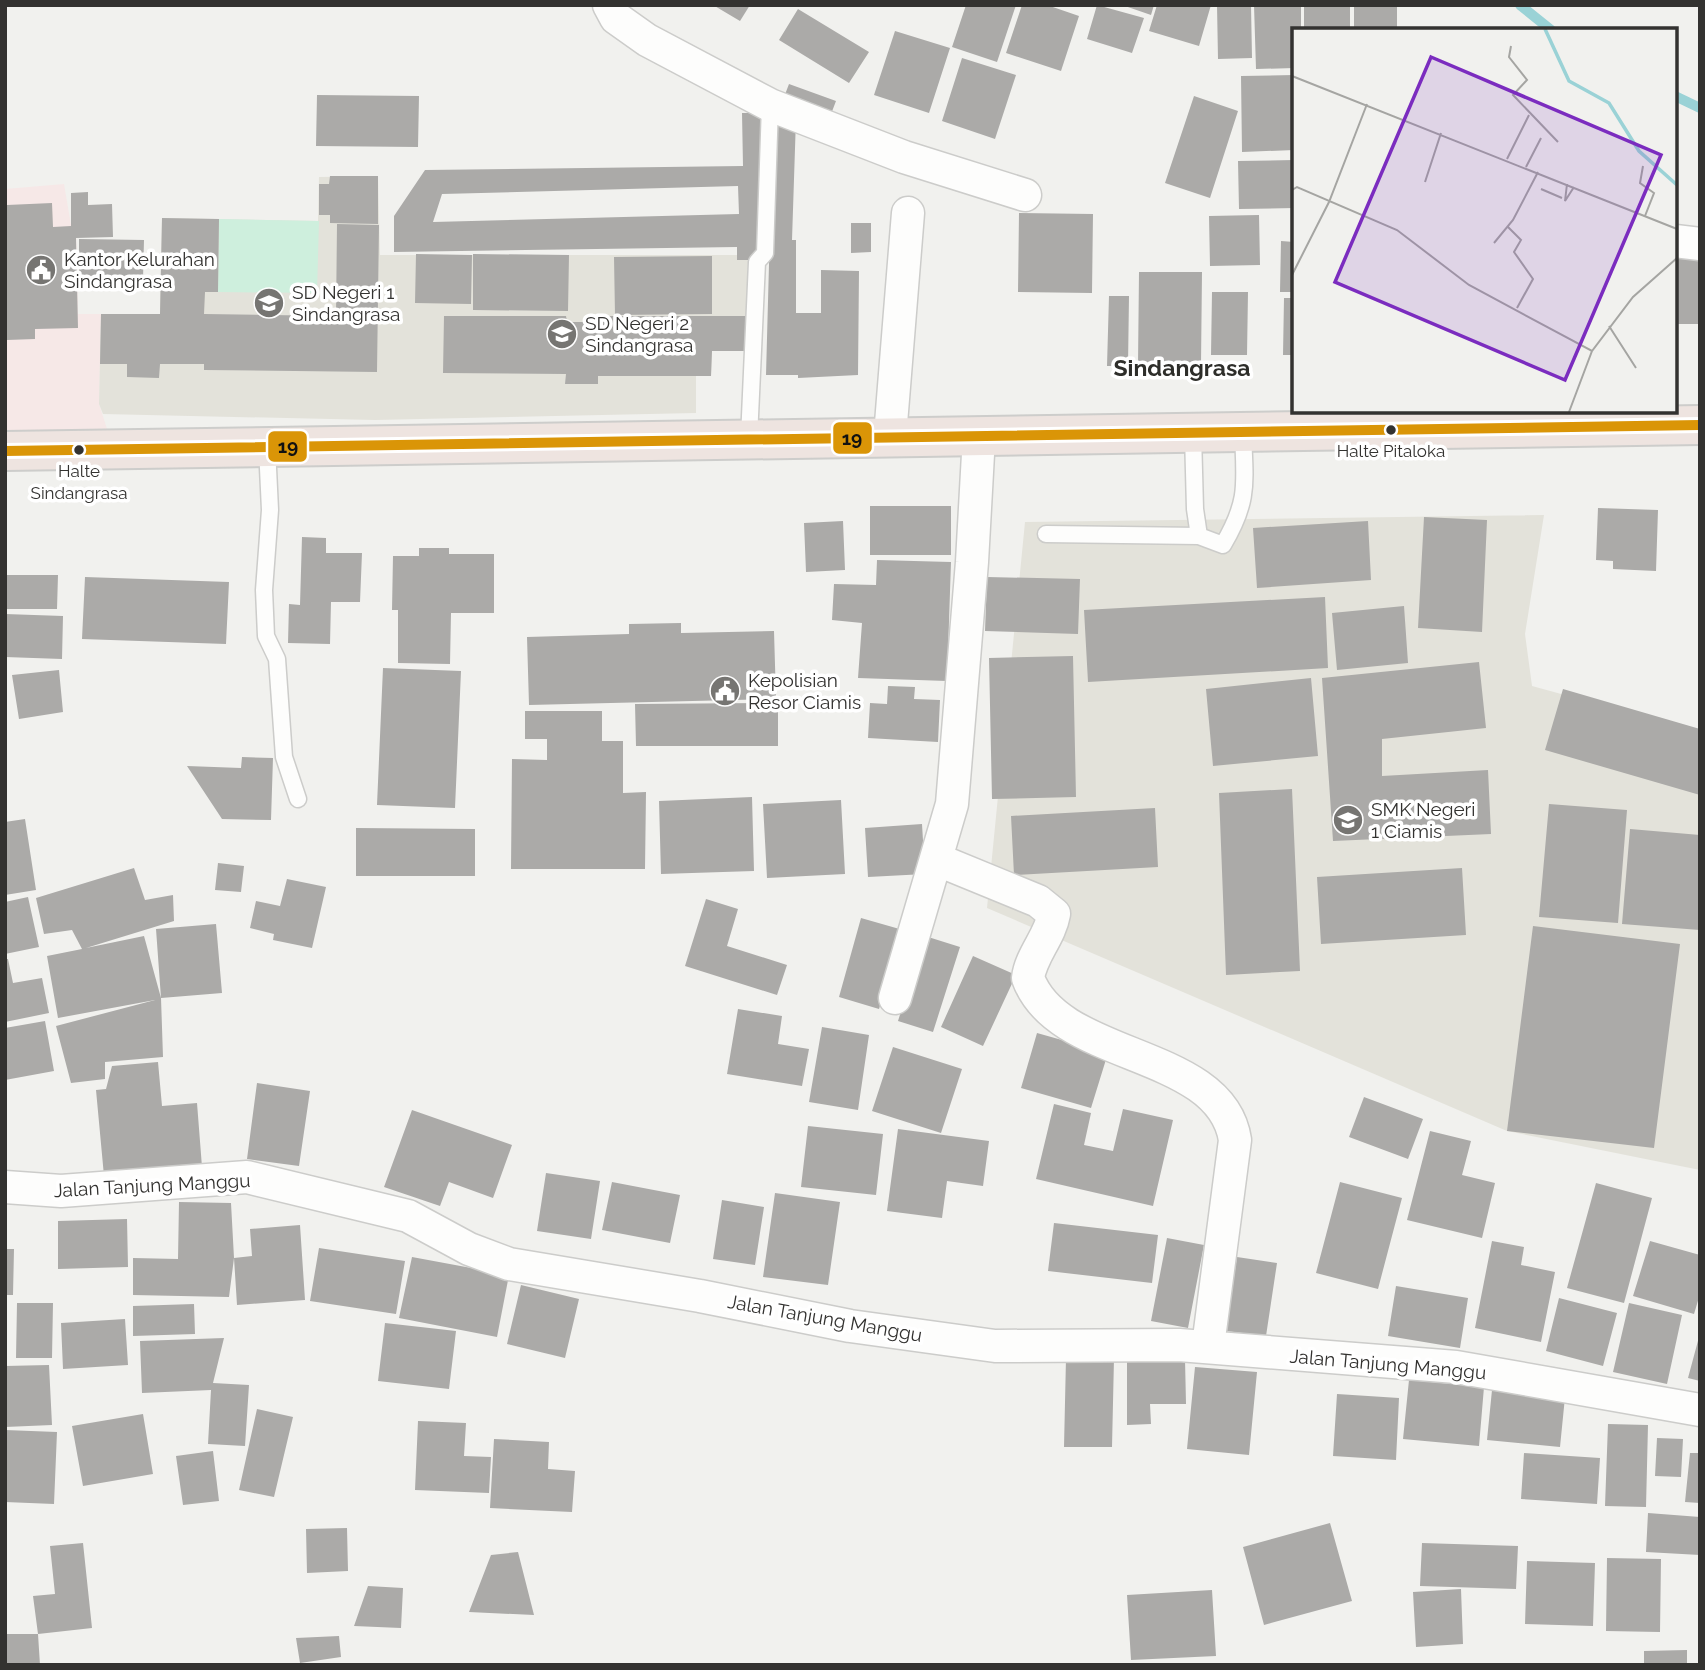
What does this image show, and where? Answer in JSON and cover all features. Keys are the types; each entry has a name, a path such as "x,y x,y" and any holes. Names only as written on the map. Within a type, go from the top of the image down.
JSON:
{"highway":[{"path":"5,451 432,447 749,438 1243,434 1700,425"}],"street":[{"path":"609,5 615,18 647,40 770,104 904,158 1026,195"},
{"path":"890,436 908,212"},
{"path":"1677,241 1700,244"},
{"path":"895,998 938,860 952,804 972,562 979,436"},
{"path":"938,860 1038,901 1051,910 1054,914 1052,925 1029,969 1028,978 1042,1003 1070,1026 1131,1052 1205,1090 1219,1101 1232,1122 1235,1140 1208,1346"},
{"name":"Jalan Tanjung Manggu","path":"5,1187 61,1191 247,1177 408,1216 469,1249 509,1264 700,1296 850,1326 995,1346 1208,1346 1456,1367 1700,1410"}],"lane":[{"path":"749,438 757,262 765,254 770,104"},
{"path":"1193,434 1195,509 1199,536"},
{"path":"1046,534 1199,536 1223,545 1240,516 1245,488 1243,434"},
{"path":"267,447 270,510 264,590 267,636 277,659 284,757 299,799"}],"shaded area":[{"path":"378,176 380,255 737,255 737,260 748,260 746,351 712,351 711,376 696,376 696,413 375,420 103,414 99,404 101,314 160,314 162,218 318,221 319,177"},
{"name":"Kantor Kelurahan Sindangrasa","path":"64,184 71,225 76,226 78,314 101,314 99,404 107,429 5,432 5,189"},
{"name":"SMK Negeri 1 Ciamis","path":"1544,515 1525,634 1532,686 1700,732 1700,1170 1507,1131 987,908 1025,522"}],"green space":[{"path":"219,219 319,221 317,293 218,292"}],"building":[{"path":"713,5 750,5 740,21"},
{"path":"966,5 1016,5 997,62 952,47"},
{"path":"1022,5 1047,5 1079,16 1061,71 1006,53"},
{"path":"1097,5 1144,18 1132,53 1087,39"},
{"path":"1122,5 1154,5 1151,15"},
{"path":"1157,5 1211,5 1199,46 1149,31"},
{"path":"1217,5 1251,5 1252,58 1218,59"},
{"path":"1254,5 1301,5 1301,28 1292,28 1292,68 1256,69"},
{"path":"1304,5 1350,5 1350,28 1304,28"},
{"path":"1354,5 1397,5 1397,28 1354,28"},
{"path":"798,9 869,52 849,83 779,40"},
{"path":"895,31 950,48 929,113 874,95"},
{"path":"962,58 1016,75 995,139 942,121"},
{"path":"1292,75 1292,150 1242,152 1241,76"},
{"path":"789,84 836,101 828,122 781,105"},
{"path":"317,95 419,96 418,147 316,146"},
{"path":"1194,96 1238,111 1210,198 1165,183"},
{"path":"742,113 760,113 766,260 737,260 737,247 394,252 394,216 425,170 743,166","holes":["738,186 739,214 433,222 442,194"]},
{"path":"773,117 796,118 792,240 796,240 796,313 821,313 821,270 859,271 858,375 798,378 798,375 766,375"},
{"path":"1292,160 1292,208 1239,209 1238,161"},
{"path":"330,176 378,176 378,224 330,223 330,215 319,215 319,184 329,184"},
{"path":"88,192 88,205 112,204 113,237 76,238 78,328 35,329 35,339 7,340 7,205 52,203 53,227 71,226 71,193"},
{"path":"1019,213 1093,214 1092,293 1018,292"},
{"path":"1259,215 1260,265 1210,266 1209,216"},
{"path":"162,218 219,219 218,292 205,292 204,314 336,316 337,224 379,225 377,372 204,370 204,364 160,364 159,378 127,377 127,364 100,364 101,314 160,314"},
{"path":"851,223 871,223 871,252 851,253"},
{"path":"79,239 144,240 143,279 79,278"},
{"path":"1281,241 1292,242 1292,292 1280,292"},
{"path":"1677,253 1700,253 1700,324 1677,324"},
{"path":"416,254 472,255 471,304 415,303"},
{"path":"473,254 569,255 568,311 473,310"},
{"path":"712,256 712,314 615,315 614,257"},
{"path":"1139,272 1202,272 1201,364 1138,364"},
{"path":"1212,292 1248,292 1247,355 1211,355"},
{"path":"1109,296 1129,296 1128,366 1107,366"},
{"path":"1284,298 1292,298 1292,355 1283,355"},
{"path":"444,316 566,316 567,322 597,322 597,316 746,316 746,351 712,351 711,376 598,376 598,384 565,384 566,374 443,373"},
{"path":"870,506 951,506 951,555 870,555"},
{"path":"1598,508 1658,510 1656,571 1613,569 1613,561 1596,560"},
{"path":"1424,517 1487,520 1482,632 1418,628"},
{"path":"843,521 845,570 806,572 804,523"},
{"path":"1368,521 1371,580 1257,588 1253,528"},
{"path":"302,537 326,538 326,553 362,553 360,602 331,602 330,644 288,643 289,604 300,605"},
{"path":"419,548 449,548 449,554 494,554 494,613 451,613 450,664 398,663 398,610 392,610 393,556 419,556"},
{"path":"877,560 951,562 947,681 858,678 862,623 832,620 834,584 876,585"},
{"path":"5,575 58,575 57,609 5,609"},
{"path":"85,577 229,582 226,644 82,639"},
{"path":"987,577 1080,579 1078,634 985,631"},
{"path":"1325,597 1328,668 1088,682 1084,610"},
{"path":"1404,606 1408,663 1337,670 1332,613"},
{"path":"5,614 63,616 62,659 5,657"},
{"path":"681,623 681,633 774,631 776,699 529,705 527,637 629,634 629,624"},
{"path":"1073,656 1076,797 992,799 989,658"},
{"path":"1479,662 1486,728 1382,739 1382,776 1488,770 1491,834 1333,841 1322,678"},
{"path":"383,668 461,671 455,808 377,805"},
{"path":"59,670 63,712 19,719 12,675"},
{"path":"1311,678 1318,756 1213,766 1206,689"},
{"path":"888,686 915,687 914,699 940,700 938,742 868,738 870,703 887,704"},
{"path":"1563,689 1700,729 1700,795 1545,750"},
{"path":"778,703 778,746 636,746 635,704"},
{"path":"525,711 602,711 602,741 623,741 623,793 646,792 645,869 511,869 512,759 547,760 547,739 525,739"},
{"path":"242,757 273,758 271,820 222,819 187,766 241,768"},
{"path":"1292,789 1300,971 1226,975 1219,793"},
{"path":"752,797 754,871 661,874 659,801"},
{"path":"841,800 845,874 767,878 763,804"},
{"path":"1549,804 1627,810 1618,923 1539,917"},
{"path":"1155,808 1158,867 1014,875 1011,816"},
{"path":"25,819 36,890 5,895 5,822"},
{"path":"922,824 925,874 868,877 865,828"},
{"path":"356,828 475,829 475,876 356,876"},
{"path":"1630,829 1700,835 1700,930 1622,924"},
{"path":"218,863 244,866 241,892 215,890"},
{"path":"134,868 145,900 173,895 174,921 86,948 144,936 161,998 163,1057 105,1062 105,1079 71,1083 56,1026 155,1000 58,1018 47,956 82,949 72,930 44,934 36,898"},
{"path":"1462,868 1466,935 1321,944 1317,877"},
{"path":"287,879 326,887 312,948 273,940 274,934 250,928 256,901 280,906"},
{"path":"28,897 39,947 5,954 5,902"},
{"path":"706,899 738,909 727,946 787,965 777,995 685,966"},
{"path":"861,918 903,930 879,1009 839,997"},
{"path":"216,924 222,993 161,998 156,929"},
{"path":"1533,926 1680,944 1654,1148 1507,1131"},
{"path":"925,936 960,947 933,1032 898,1021"},
{"path":"973,956 1016,975 983,1046 941,1027"},
{"path":"5,959 8,959 13,983 42,978 49,1013 5,1022"},
{"path":"738,1009 782,1016 778,1044 809,1049 802,1086 727,1074"},
{"path":"45,1021 54,1071 5,1080 5,1028"},
{"path":"822,1027 869,1035 858,1110 809,1102"},
{"path":"1037,1033 1108,1053 1091,1108 1021,1088"},
{"path":"893,1047 962,1069 941,1133 872,1111"},
{"path":"158,1062 162,1106 197,1103 202,1167 104,1176 96,1090 106,1089 112,1066"},
{"path":"257,1083 310,1091 299,1166 247,1159"},
{"path":"1364,1097 1423,1119 1408,1159 1349,1137"},
{"path":"1054,1104 1091,1113 1084,1145 1113,1151 1123,1109 1173,1120 1153,1206 1036,1179"},
{"path":"412,1110 512,1145 493,1198 449,1182 440,1206 384,1187"},
{"path":"808,1126 883,1134 876,1195 801,1187"},
{"path":"898,1129 989,1141 983,1186 947,1181 942,1218 887,1211"},
{"path":"1430,1131 1471,1141 1462,1175 1495,1183 1482,1238 1407,1220"},
{"path":"546,1173 600,1181 591,1239 537,1231"},
{"path":"612,1182 680,1195 670,1243 602,1230"},
{"path":"1340,1182 1402,1198 1378,1289 1316,1273"},
{"path":"1596,1183 1652,1198 1624,1303 1567,1288"},
{"path":"775,1193 840,1202 828,1285 763,1277"},
{"path":"722,1200 764,1207 755,1265 713,1259"},
{"path":"179,1202 231,1203 234,1258 229,1297 133,1295 133,1258 178,1259"},
{"path":"127,1219 128,1267 58,1269 58,1221"},
{"path":"1054,1223 1158,1235 1152,1283 1048,1271"},
{"path":"300,1225 305,1300 237,1305 234,1258 252,1256 250,1229"},
{"path":"1167,1238 1204,1245 1188,1328 1151,1321"},
{"path":"1492,1241 1524,1247 1521,1265 1555,1272 1541,1342 1475,1328"},
{"path":"1650,1241 1700,1255 1700,1294 1694,1314 1633,1296"},
{"path":"319,1248 405,1261 396,1314 310,1301"},
{"path":"5,1249 14,1249 13,1295 5,1295"},
{"path":"412,1257 509,1275 497,1337 399,1318"},
{"path":"1237,1257 1277,1263 1266,1336 1226,1331"},
{"path":"521,1285 579,1299 565,1358 507,1344"},
{"path":"1396,1286 1468,1298 1460,1348 1388,1336"},
{"path":"1559,1298 1617,1313 1603,1366 1546,1351"},
{"path":"17,1303 53,1303 52,1358 16,1358"},
{"path":"1629,1303 1682,1315 1667,1384 1613,1372"},
{"path":"194,1304 195,1334 133,1336 133,1306"},
{"path":"125,1319 128,1365 63,1369 61,1323"},
{"path":"385,1323 456,1331 449,1389 378,1381"},
{"path":"1700,1337 1700,1381 1688,1378"},
{"path":"224,1338 213,1383 249,1385 245,1446 208,1444 211,1390 142,1393 140,1341"},
{"path":"1066,1358 1114,1358 1112,1447 1064,1447"},
{"path":"1185,1359 1186,1404 1150,1404 1151,1424 1127,1425 1127,1360"},
{"path":"49,1365 52,1425 5,1427 5,1366"},
{"path":"1195,1367 1257,1372 1249,1455 1187,1449"},
{"path":"1409,1380 1484,1387 1479,1446 1403,1439"},
{"path":"1492,1390 1565,1397 1560,1447 1487,1440"},
{"path":"1337,1394 1399,1398 1396,1460 1333,1456"},
{"path":"257,1409 293,1417 274,1497 239,1490"},
{"path":"143,1414 153,1474 83,1486 72,1426"},
{"path":"418,1421 466,1423 464,1456 491,1457 489,1493 415,1490"},
{"path":"1608,1424 1648,1425 1646,1507 1605,1506"},
{"path":"5,1430 57,1432 54,1504 5,1502"},
{"path":"1657,1438 1683,1439 1681,1477 1655,1476"},
{"path":"494,1439 549,1442 548,1469 575,1471 572,1512 490,1508"},
{"path":"213,1451 219,1501 183,1505 176,1456"},
{"path":"1524,1453 1600,1458 1597,1504 1521,1499"},
{"path":"1690,1453 1700,1453 1700,1503 1685,1502"},
{"path":"1648,1513 1700,1517 1700,1555 1646,1552"},
{"path":"1330,1523 1352,1601 1264,1625 1243,1547"},
{"path":"347,1528 348,1571 307,1573 306,1529"},
{"path":"83,1543 92,1628 38,1634 33,1596 55,1594 50,1546"},
{"path":"1422,1543 1518,1546 1516,1589 1420,1586"},
{"path":"518,1552 534,1615 469,1612 491,1555"},
{"path":"1607,1558 1661,1559 1660,1632 1606,1631"},
{"path":"1527,1561 1595,1563 1593,1626 1525,1624"},
{"path":"368,1586 403,1588 401,1628 354,1626"},
{"path":"1461,1589 1463,1644 1416,1647 1413,1592"},
{"path":"1212,1590 1216,1656 1131,1660 1127,1595"},
{"path":"5,1634 38,1634 40,1665 5,1665"},
{"path":"339,1636 341,1657 300,1663 296,1638"},
{"path":"1687,1650 1687,1665 1644,1665 1644,1651"}],"waterway":[{"path":"1520,5 1549,28"},
{"path":"1677,97 1700,108"}],"transit line":[{"name":"19","path":"5,451 1700,425"}],"place":[{"name":"Kantor Kelurahan Sindangrasa","path":"41,270"},
{"name":"SD Negeri 1 Sindangrasa","path":"269,303"},
{"name":"SD Negeri 2 Sindangrasa","path":"562,334"},
{"name":"Halte Pitaloka","path":"1391,430"},
{"name":"Halte Sindangrasa","path":"79,450"},
{"name":"Kepolisian Resor Ciamis","path":"725,691"},
{"name":"SMK Negeri 1 Ciamis","path":"1348,820"}],"district":[{"name":"Sindangrasa","path":"1182,368"}]}
